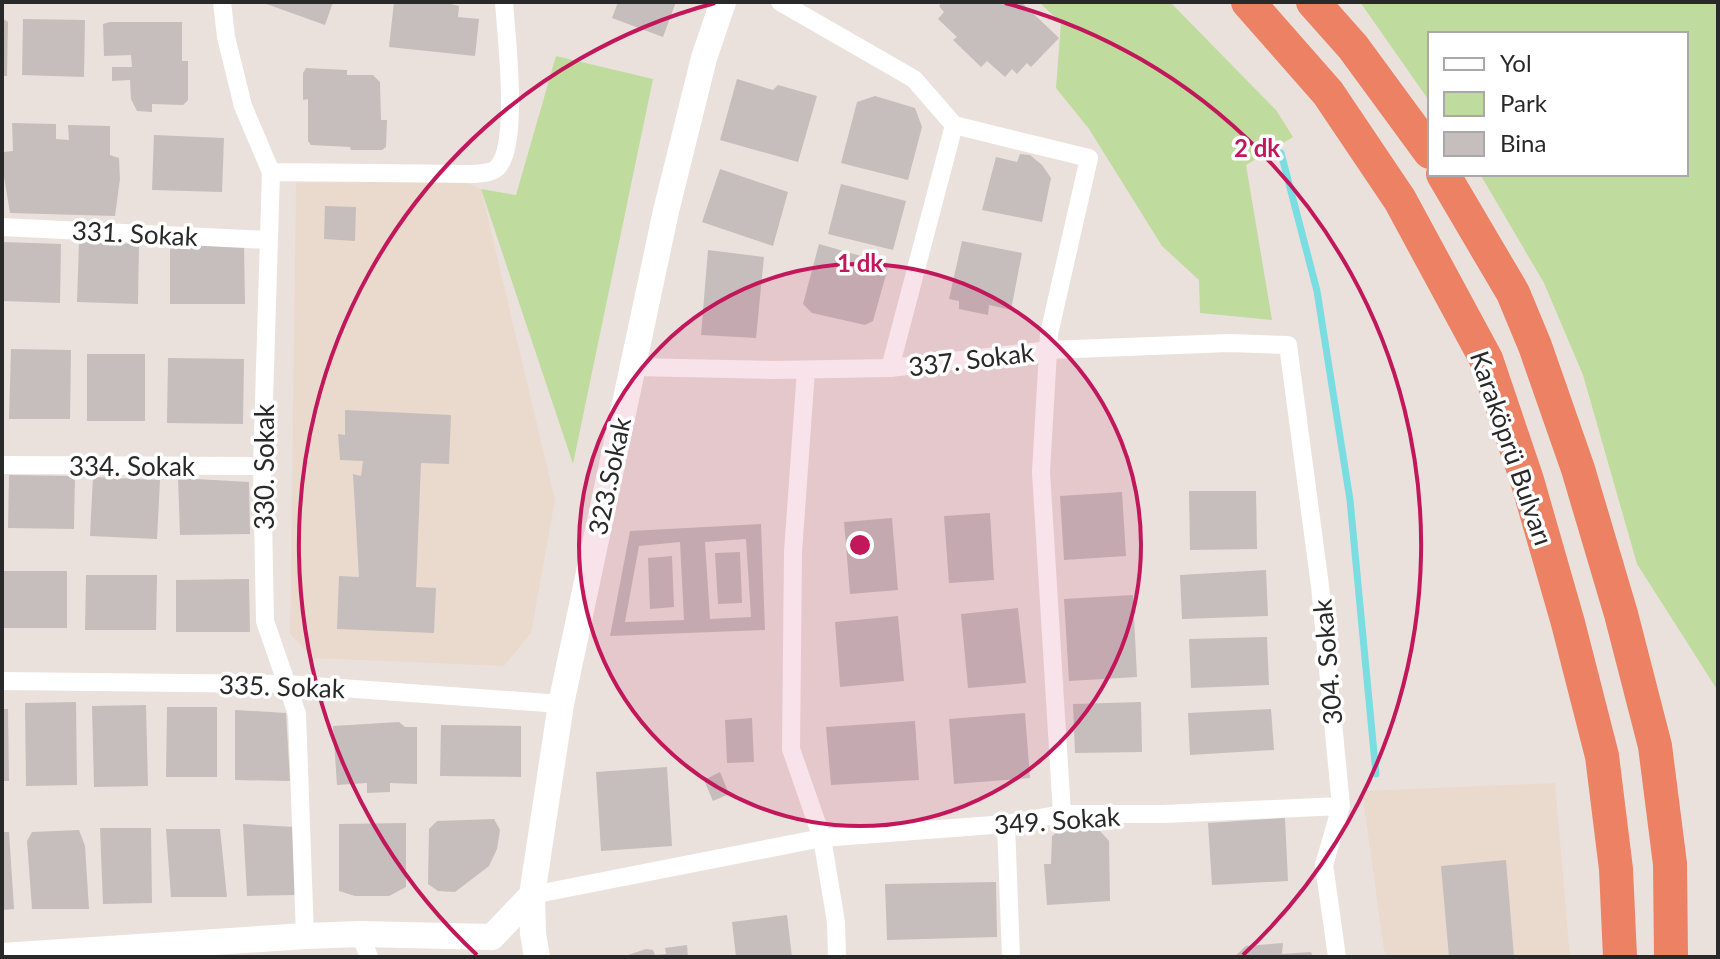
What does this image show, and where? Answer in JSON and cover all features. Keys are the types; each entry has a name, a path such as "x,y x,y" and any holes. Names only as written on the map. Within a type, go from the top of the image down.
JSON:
{"highway":[{"name":"Karaköprü Bulvarı","path":"1248,2 1328,93 1400,200 1486,359 1535,508 1602,756 1616,869 1620,957"},
{"path":"1313,2 1353,47 1428,149"},
{"name":"Karaköprü Bulvarı","path":"1444,176 1513,293 1535,346 1578,469 1621,614 1655,746 1670,864 1671,957"}],"street":[{"name":"330. Sokak","path":"222,2 226,37 243,106 271,172 262,466 265,621 297,714 305,936"},
{"path":"271,172 474,174 494,171 506,150 510,95 504,2"},
{"name":"323.Sokak","path":"537,957 532,895 561,704 669,196 704,58 723,2"},
{"path":"780,2 914,79 954,125 1089,158 1056,295 1041,472 1062,814"},
{"path":"890,368 954,125"},
{"name":"331. Sokak","path":"2,227 268,240"},
{"name":"337. Sokak","path":"633,367 890,368 1049,350 1229,343 1288,345 1291,365"},
{"name":"304. Sokak","path":"1291,365 1320,586 1341,806 1324,865 1337,957"},
{"path":"806,370 793,552 791,749 822,838 836,922 837,957"},
{"name":"334. Sokak","path":"2,465 262,466"},
{"name":"335. Sokak","path":"2,681 286,684 561,704"},
{"name":"349. Sokak","path":"532,895 822,838 1006,824 1062,814 1164,814 1341,806"},
{"path":"1006,824 1011,957"},
{"path":"2,956 116,953 305,936 364,945 492,937 532,895"}],"shaded area":[{"path":"462,181 481,189 555,500 531,633 504,666 313,658 290,634 296,183"},
{"path":"1555,783 1570,957 1385,957 1362,791"}],"green space":[{"path":"1039,2 1170,2 1276,110 1293,137 1246,165 1272,320 1200,313 1199,280 1162,246 1089,129 1056,88 1061,23"},
{"path":"1360,2 1718,2 1718,691 1637,564 1583,375 1544,283 1481,176 1688,176 1688,32 1428,32 1428,99"},
{"path":"556,56 653,79 573,464 481,189 516,195"}],"building":[{"path":"261,2 333,2 325,25"},
{"path":"394,2 442,2 459,6 458,17 479,19 475,56 389,47"},
{"path":"618,2 676,2 663,37 612,18"},
{"path":"942,2 1021,2 1059,38 1031,67 1027,63 1017,74 1012,69 1005,77 987,61 981,67 953,40 957,37 938,19 944,12 939,6"},
{"path":"2,18 8,22 7,76 2,76"},
{"path":"23,19 85,20 84,77 22,75"},
{"path":"182,22 182,61 188,61 188,100 183,105 152,104 152,112 137,111 131,99 130,80 112,81 112,67 132,67 131,55 104,56 103,24"},
{"path":"306,68 347,70 347,75 373,75 380,82 381,120 387,120 386,147 382,150 351,150 350,147 311,145 308,141 308,99 303,100 303,73"},
{"path":"737,79 773,90 778,85 817,96 798,162 720,140"},
{"path":"875,96 915,108 922,127 908,180 841,163 857,102"},
{"path":"12,123 56,124 56,139 69,140 68,125 110,126 110,155 119,158 120,179 115,216 10,213 4,177 4,152 13,151"},
{"path":"154,135 224,138 222,192 152,190"},
{"path":"1020,154 1030,155 1051,178 1042,222 982,210 996,157 1017,162"},
{"path":"720,169 788,192 773,246 702,222"},
{"path":"841,184 906,201 893,250 828,234"},
{"path":"325,206 356,207 355,241 324,239"},
{"path":"962,241 1022,253 1011,310 989,305 988,315 959,309 959,301 949,299"},
{"path":"2,242 61,244 60,303 2,301"},
{"path":"79,242 139,244 138,304 77,302"},
{"path":"170,242 244,242 245,304 170,304"},
{"path":"819,244 889,264 873,321 865,325 812,313 803,304"},
{"path":"708,250 764,257 756,338 701,335"},
{"path":"11,349 71,350 70,419 9,419"},
{"path":"87,354 145,354 145,421 87,421"},
{"path":"168,358 244,359 243,424 167,423"},
{"path":"345,410 451,415 449,464 421,463 416,587 436,588 434,633 337,629 339,576 359,577 353,474 361,476 363,461 340,460 338,434 345,435"},
{"path":"9,475 75,476 74,529 8,528"},
{"path":"93,477 160,480 157,539 90,536"},
{"path":"178,478 249,482 250,534 180,535"},
{"path":"1189,491 1256,491 1257,549 1190,550"},
{"path":"1122,492 1126,556 1064,560 1060,496"},
{"path":"990,513 994,580 949,583 944,516"},
{"path":"892,518 898,590 850,594 844,522"},
{"path":"761,524 765,630 610,636 630,531","holes":["746,539 751,617 710,619 705,542","680,542 684,620 625,622 639,546"]},
{"path":"740,552 742,603 718,604 715,553"},
{"path":"672,556 674,607 650,609 648,558"},
{"path":"1266,570 1268,616 1182,619 1180,575"},
{"path":"2,571 67,571 67,628 2,628"},
{"path":"86,575 157,575 156,630 85,630"},
{"path":"249,579 250,632 176,632 176,580"},
{"path":"1133,595 1137,677 1069,681 1064,599"},
{"path":"1018,608 1026,683 968,688 961,614"},
{"path":"898,616 904,681 840,687 835,622"},
{"path":"1267,637 1269,685 1191,688 1189,639"},
{"path":"76,702 77,785 26,786 25,703"},
{"path":"1141,702 1142,752 1075,753 1073,704"},
{"path":"146,705 148,786 94,787 92,706"},
{"path":"167,707 217,707 217,777 166,777"},
{"path":"2,709 8,709 9,781 2,781"},
{"path":"1271,709 1274,750 1190,755 1188,713"},
{"path":"235,710 286,713 290,781 235,780"},
{"path":"1025,713 1030,778 954,784 949,719"},
{"path":"752,718 754,762 727,763 725,720"},
{"path":"915,721 919,780 831,785 826,727"},
{"path":"399,722 405,727 417,727 417,784 390,783 390,792 367,793 367,783 337,785 333,726"},
{"path":"441,725 521,726 521,777 440,776"},
{"path":"667,767 672,846 601,851 596,772"},
{"path":"720,772 729,794 713,801 704,780"},
{"path":"1285,818 1288,881 1212,885 1208,823"},
{"path":"494,819 500,830 497,849 489,866 455,892 438,891 428,884 429,829 437,821"},
{"path":"406,823 406,887 389,896 355,896 339,891 339,824"},
{"path":"243,824 295,827 296,895 247,896"},
{"path":"1088,825 1100,831 1109,841 1110,901 1047,905 1044,864 1051,864 1052,836 1060,830"},
{"path":"100,828 151,828 152,903 103,904"},
{"path":"166,829 220,829 227,897 171,897"},
{"path":"79,830 85,846 89,909 32,909 27,841 32,832"},
{"path":"2,832 9,832 14,909 2,910"},
{"path":"1506,860 1514,957 1449,957 1441,866"},
{"path":"996,882 997,937 887,940 885,884"},
{"path":"787,915 792,957 736,957 732,922"},
{"path":"1283,943 1282,954 1311,952 1313,957 1234,957 1246,946"},
{"path":"687,945 688,957 622,957 646,949 653,950 655,955 666,954 665,948"}],"waterway":[{"path":"1281,153 1317,291 1350,500 1376,774"}]}
